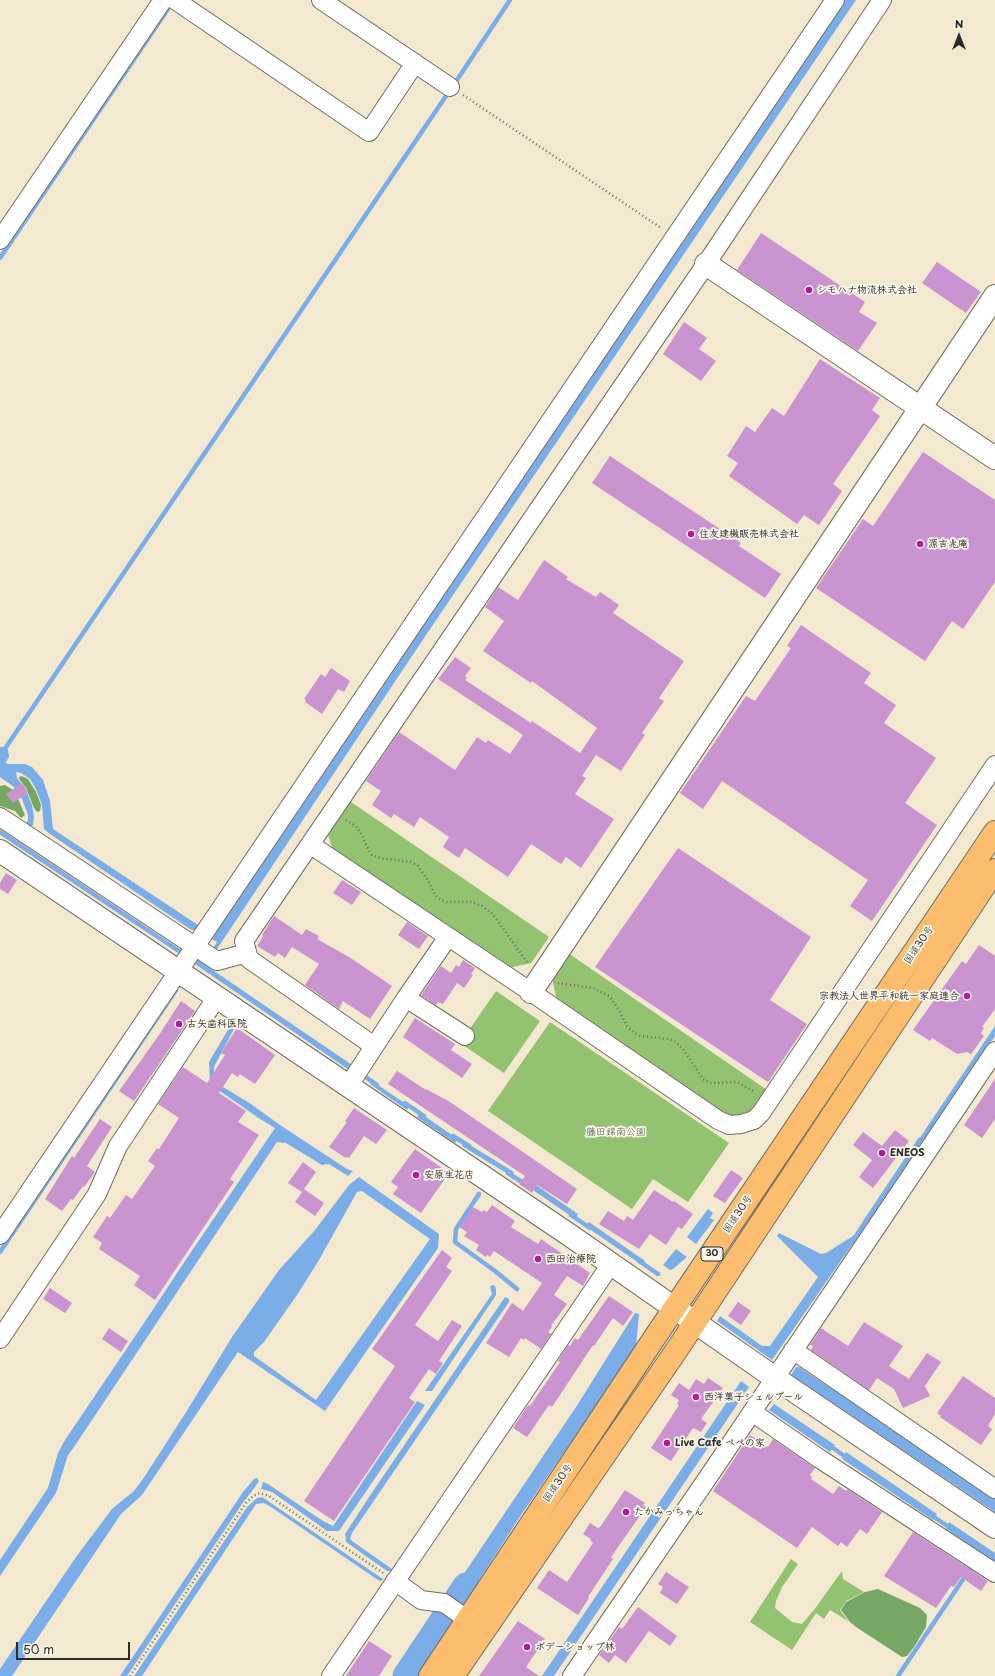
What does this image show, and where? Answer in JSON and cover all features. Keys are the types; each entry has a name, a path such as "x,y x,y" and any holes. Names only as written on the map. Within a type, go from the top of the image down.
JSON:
{"highway":[{"name":"国道30号","path":"430,1676 463,1617 675,1308 995,832"},
{"name":"30","path":"453,1676 695,1321 995,870"}],"street":[{"path":"321,0 450,86"},
{"path":"0,1235 835,0"},
{"path":"374,1046 249,959 244,941 706,264 882,0"},
{"path":"0,240 172,1 369,132 415,63"},
{"path":"706,264 995,458"},
{"path":"534,986 995,296"},
{"path":"310,845 448,937 534,986 718,1120 729,1125 741,1124 754,1120 768,1102 995,765"},
{"path":"0,817 187,958 217,997 355,1077 611,1264 775,1378 995,1527"},
{"path":"0,850 187,958 217,961 247,953"},
{"path":"355,1077 374,1046 448,937"},
{"path":"0,1338 97,1194 118,1146 217,997"},
{"path":"406,998 465,1036"},
{"path":"572,1676 995,1051"},
{"path":"331,1676 611,1264"},
{"path":"793,1350 995,1489"},
{"path":"752,1412 820,1459 983,1564"},
{"path":"395,1581 422,1600 444,1603 463,1617"}],"path":[{"path":"450,86 675,237"},
{"path":"333,811 357,827 372,855 380,858 411,862 418,866 440,899 446,902 472,902 482,906 493,914 534,986 593,988 609,996 620,1010 628,1028 640,1036 669,1039 676,1042 703,1079 711,1083 737,1082 753,1090 768,1102"},
{"path":"130,1676 246,1503 253,1496 260,1493 269,1496 395,1581"}],"green space":[{"path":"22,776 28,779 36,792 41,805 40,811 37,812 34,808 26,788 19,779 19,777"},
{"path":"5,785 13,790 19,801 25,815 21,818 15,811 0,806 0,786"},
{"path":"348,800 549,937 531,963 508,968 333,851 327,831"},
{"path":"568,953 770,1092 753,1116 728,1118 557,1001 552,978"},
{"path":"496,991 540,1021 504,1073 460,1043"},
{"name":"藤田錦南公園","path":"550,1022 729,1143 688,1202 653,1179 632,1209 488,1111"},
{"path":"791,1559 798,1564 782,1587 776,1601 775,1608 792,1622 802,1624 842,1571 843,1579 864,1592 846,1601 840,1610 848,1621 830,1610 824,1619 816,1613 792,1650 750,1622"},
{"path":"878,1589 920,1608 927,1615 926,1627 907,1656 902,1657 856,1627 841,1610 846,1602 865,1592"}],"water":[{"path":"845,0 856,0 426,635 215,952 212,950 217,942 209,937"},
{"path":"0,747 6,747 8,750 9,757 6,762 7,764 25,764 32,767 43,780 50,801 53,829 202,927 195,931 190,929 44,829 42,805 36,789 30,779 21,773 16,772 17,778 25,788 32,805 34,817 33,825 29,830 25,826 28,820 28,815 22,799 14,787 0,777"},
{"path":"195,958 355,1067 352,1072 192,962"},
{"path":"233,1024 236,1025 214,1067 214,1079 223,1087 251,1104 280,1125 347,1169 353,1171 348,1176 329,1164 322,1165 286,1143 277,1142 68,1455 56,1493 0,1576 0,1560 48,1488 58,1453 65,1440 275,1128 210,1084 209,1062 229,1028"},
{"path":"995,1026 995,1036 931,1131 925,1130"},
{"path":"372,1081 409,1106 407,1110 370,1084"},
{"path":"420,1113 458,1139 455,1143 417,1117"},
{"path":"919,1137 923,1140 923,1142 868,1224 863,1221"},
{"path":"465,1142 514,1172 511,1176 462,1146"},
{"path":"359,1177 439,1234 438,1248 325,1411 238,1352 142,1495 121,1514 12,1676 0,1676 0,1669 76,1557 112,1509 134,1491 145,1476 232,1337 279,1270 315,1230 349,1185","holes":["362,1191 430,1239 316,1400 254,1356 254,1352 264,1342 297,1295 319,1260 357,1192"]},
{"path":"522,1180 530,1181 578,1214 575,1219 533,1190 534,1188"},
{"path":"708,1209 713,1213 710,1218 714,1220 696,1244 687,1237"},
{"path":"589,1222 645,1261 642,1265 585,1226"},
{"path":"779,1233 821,1254 826,1253 853,1236 856,1239 772,1360 717,1321 720,1316 762,1346 770,1346 818,1277 777,1236"},
{"path":"676,1249 687,1257 670,1270 663,1265"},
{"path":"492,1285 495,1286 496,1295 432,1391 425,1391 492,1294 490,1287"},
{"path":"505,1297 509,1299 509,1302 352,1533 350,1538 352,1541 392,1569 391,1571 387,1571 346,1542 345,1534"},
{"path":"635,1313 639,1314 636,1347 521,1515 461,1608 447,1599 576,1407"},
{"path":"796,1367 799,1367 995,1496 995,1512 791,1375"},
{"path":"741,1381 749,1387 554,1676 542,1676"},
{"path":"417,1401 425,1405 339,1531 327,1531 272,1492 261,1489 263,1482 268,1484 323,1521 333,1526"},
{"path":"774,1404 835,1445 830,1452 769,1410"},
{"path":"846,1452 937,1514 933,1520 842,1459"},
{"path":"257,1478 259,1481 127,1676 120,1676 243,1492 254,1479"},
{"path":"262,1497 383,1580 380,1581 375,1578 271,1507 264,1503 256,1504 142,1676 134,1676 247,1507 257,1498"},
{"path":"949,1522 995,1553 995,1562 946,1529"}],"building":[{"path":"761,233 865,302 859,312 877,323 858,351 737,270"},
{"path":"937,262 981,292 966,313 922,283"},
{"path":"684,322 707,338 699,349 716,361 701,381 663,354"},
{"path":"820,359 880,398 872,410 880,416 833,484 842,491 819,525 804,515 797,524 729,476 738,463 727,456 746,426 755,432 772,408 784,416"},
{"name":"源吉兆庵","path":"923,452 995,500 995,582 963,629 952,621 925,661 816,588 863,519 873,526"},
{"path":"610,456 741,543 739,546 781,574 765,598 592,483"},
{"path":"544,560 568,577 566,579 596,597 600,592 619,605 613,613 684,661 659,698 664,701 642,733 645,735 621,771 596,755 582,776 586,778 575,794 614,819 581,868 566,857 561,864 531,844 508,877 465,848 459,858 443,847 449,837 420,817 414,827 394,814 391,818 372,805 381,791 366,781 399,732 455,770 477,737 486,743 488,740 510,754 523,735 438,679 455,657 471,668 465,676 467,678 465,680 531,723 532,721 580,753 597,728 532,681 531,683 483,651 504,621 485,607 498,587 518,600"},
{"path":"801,625 871,673 864,683 896,705 884,723 936,758 905,803 937,825 872,921 850,906 868,880 722,781 703,809 680,793 746,696 755,701 791,648 787,646"},
{"path":"331,668 350,681 344,692 338,689 322,714 305,702 306,700 304,699 321,674 325,677"},
{"path":"22,783 28,793 13,803 6,794"},
{"path":"678,848 811,937 770,1000 807,1024 768,1082 595,967"},
{"path":"6,873 17,880 8,894 0,889 0,883"},
{"path":"342,880 361,892 352,905 333,893"},
{"path":"274,916 302,935 306,929 319,936 317,939 349,957 392,986 370,1019 343,1001 339,1009 305,985 319,964 292,947 285,958 278,953 275,957 257,946"},
{"path":"407,922 428,936 419,949 398,935"},
{"name":"宗教法人世界平和統一家庭連合","path":"979,945 995,956 995,1009 982,1027 984,1028 981,1033 984,1036 971,1054 967,1052 957,1054 932,1038 930,1041 913,1030 962,961 966,964"},
{"path":"463,960 475,968 471,974 473,975 464,988 457,983 443,1004 438,1002 436,1005 421,995 441,966 451,973 456,965 459,967"},
{"path":"181,1001 195,1011 134,1101 119,1091"},
{"path":"415,1018 455,1044 451,1050 472,1064 462,1078 403,1037"},
{"path":"237,1028 275,1055 255,1084 240,1074 238,1077 232,1073 219,1093 246,1111 238,1122 259,1135 230,1179 234,1182 155,1300 134,1285 140,1276 99,1249 102,1243 93,1237 107,1216 110,1218 126,1195 132,1199 155,1166 148,1161 157,1148 159,1149 179,1118 158,1104 183,1067 207,1083 225,1055 221,1053"},
{"path":"397,1071 426,1090 450,1102 577,1189 567,1204 537,1185 532,1193 519,1184 525,1176 388,1084"},
{"path":"995,1079 995,1119 982,1138 964,1125"},
{"path":"354,1108 387,1130 376,1144 364,1136 349,1158 346,1158 329,1147 347,1122 345,1121"},
{"path":"100,1119 112,1127 87,1166 95,1172 73,1200 71,1199 62,1211 45,1199 72,1156 74,1158"},
{"name":"ENEOS","path":"895,1130 909,1141 873,1188 859,1177 872,1160 853,1145 863,1132 882,1146"},
{"name":"安原生花店","path":"415,1149 449,1173 421,1213 393,1194 398,1187 391,1182"},
{"path":"303,1162 316,1172 304,1189 324,1203 315,1216 295,1202 302,1192 288,1183"},
{"path":"731,1170 743,1178 725,1203 713,1196"},
{"path":"654,1190 693,1214 682,1229 678,1227 666,1245 650,1234 639,1249 599,1224 608,1211 624,1221 627,1216 633,1220"},
{"path":"492,1205 515,1221 511,1227 538,1244 541,1239 590,1273 583,1286 567,1276 554,1295 567,1304 551,1326 552,1327 548,1332 551,1334 541,1349 525,1338 524,1340 521,1338 509,1357 486,1343 512,1303 523,1311 542,1283 494,1251 490,1257 487,1255 486,1257 476,1250 479,1245 464,1236 467,1232 459,1227 473,1207 482,1212 483,1210 487,1212"},
{"path":"442,1250 452,1258 446,1267 452,1271 415,1325 438,1341 452,1320 462,1326 439,1361 443,1363 436,1374 429,1369 409,1398 415,1402 334,1521 304,1501 395,1366 372,1349"},
{"path":"50,1288 72,1303 65,1313 43,1299"},
{"path":"609,1296 633,1312 623,1326 613,1318 594,1346 593,1345 552,1407 549,1405 527,1437 513,1428 560,1362 558,1361 568,1345 570,1346 575,1338 578,1340"},
{"path":"738,1302 751,1311 741,1325 728,1316"},
{"path":"864,1322 903,1346 889,1366 909,1379 927,1353 941,1362 925,1386 930,1396 903,1408 894,1389 877,1378 869,1390 811,1350 813,1346 810,1345 821,1328 848,1346"},
{"path":"109,1328 128,1341 121,1352 102,1339"},
{"path":"963,1376 995,1398 995,1414 988,1426 992,1429 981,1445 940,1417 941,1416 937,1413"},
{"path":"708,1378 723,1388 701,1419 707,1423 701,1432 693,1428 671,1461 651,1448 679,1405 677,1404 679,1400 671,1395 679,1383 689,1390 696,1379 704,1384"},
{"path":"750,1435 768,1447 773,1439 815,1468 810,1475 812,1477 811,1479 833,1494 839,1486 846,1491 847,1489 882,1512 867,1534 860,1529 847,1547 841,1542 838,1546 812,1527 797,1548 713,1491"},
{"path":"625,1490 645,1503 643,1505 646,1507 611,1557 613,1559 578,1615 537,1588 549,1570 567,1582 593,1543 590,1540 591,1539 583,1534 590,1523 598,1528 600,1527"},
{"path":"913,1532 988,1581 981,1591 961,1577 954,1587 951,1586 936,1608 884,1576"},
{"path":"666,1572 689,1587 677,1604 660,1593 663,1587 658,1584"},
{"path":"638,1607 677,1636 670,1646 649,1631 626,1663 615,1655 609,1663 599,1655 619,1627 622,1629"},
{"path":"518,1621 545,1639 526,1667 539,1676 479,1676"},
{"path":"369,1641 392,1656 379,1676 346,1676"}],"waterway":[{"path":"455,83 510,0"},
{"path":"0,258 172,3"},
{"path":"0,756 448,93"},
{"path":"0,832 185,955"},
{"path":"0,1252 176,990"},
{"path":"360,1073 377,1085"},
{"path":"405,1103 424,1116"},
{"path":"919,1143 931,1126"},
{"path":"453,1136 469,1146"},
{"path":"508,1173 525,1184"},
{"path":"479,1194 456,1229 455,1242 517,1289"},
{"path":"571,1215 590,1228"},
{"path":"852,1242 868,1218"},
{"path":"639,1261 658,1274"},
{"path":"829,1445 847,1458"},
{"path":"931,1515 952,1529"},
{"path":"898,1676 974,1563"},
{"path":"406,1676 466,1586"}],"place":[{"name":"シモハナ物流株式会社","path":"809,290"},
{"name":"住友建機販売株式会社","path":"691,534"},
{"name":"源吉兆庵","path":"920,544"},
{"name":"宗教法人世界平和統一家庭連合","path":"967,996"},
{"name":"古矢歯科医院","path":"179,1024"},
{"name":"ENEOS","path":"882,1153"},
{"name":"安原生花店","path":"416,1175"},
{"name":"西田治療院","path":"538,1259"},
{"name":"西洋菓子シェルブール","path":"696,1397"},
{"name":"Live Cafe ペペの家","path":"667,1443"},
{"name":"たかみっちゃん","path":"626,1512"},
{"name":"ボデーショップ林","path":"527,1647"}]}
